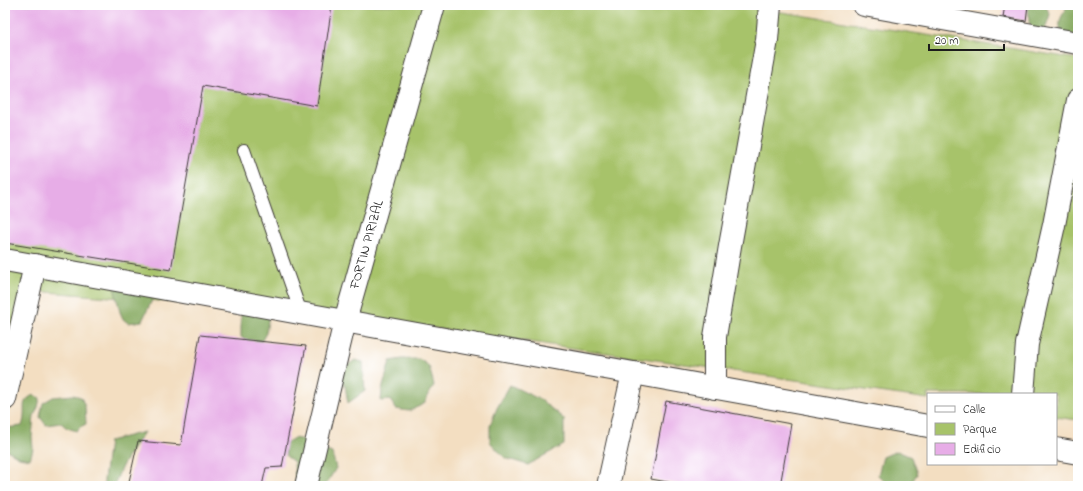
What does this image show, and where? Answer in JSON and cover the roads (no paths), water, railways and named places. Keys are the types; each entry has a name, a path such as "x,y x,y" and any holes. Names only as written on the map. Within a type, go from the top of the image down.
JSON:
{"street":[{"name":"FORTIN PIRIZAL","path":"306,486 345,321 434,5"},
{"path":"716,388 716,337 730,246 767,40 770,5"},
{"path":"864,5 1078,43"},
{"path":"1023,393 1027,344 1054,225 1078,100"},
{"path":"5,260 927,426"},
{"path":"5,399 35,265"},
{"path":"608,486 633,373"},
{"path":"1057,449 1078,453"}],"lane":[{"path":"244,150 301,313"}]}
